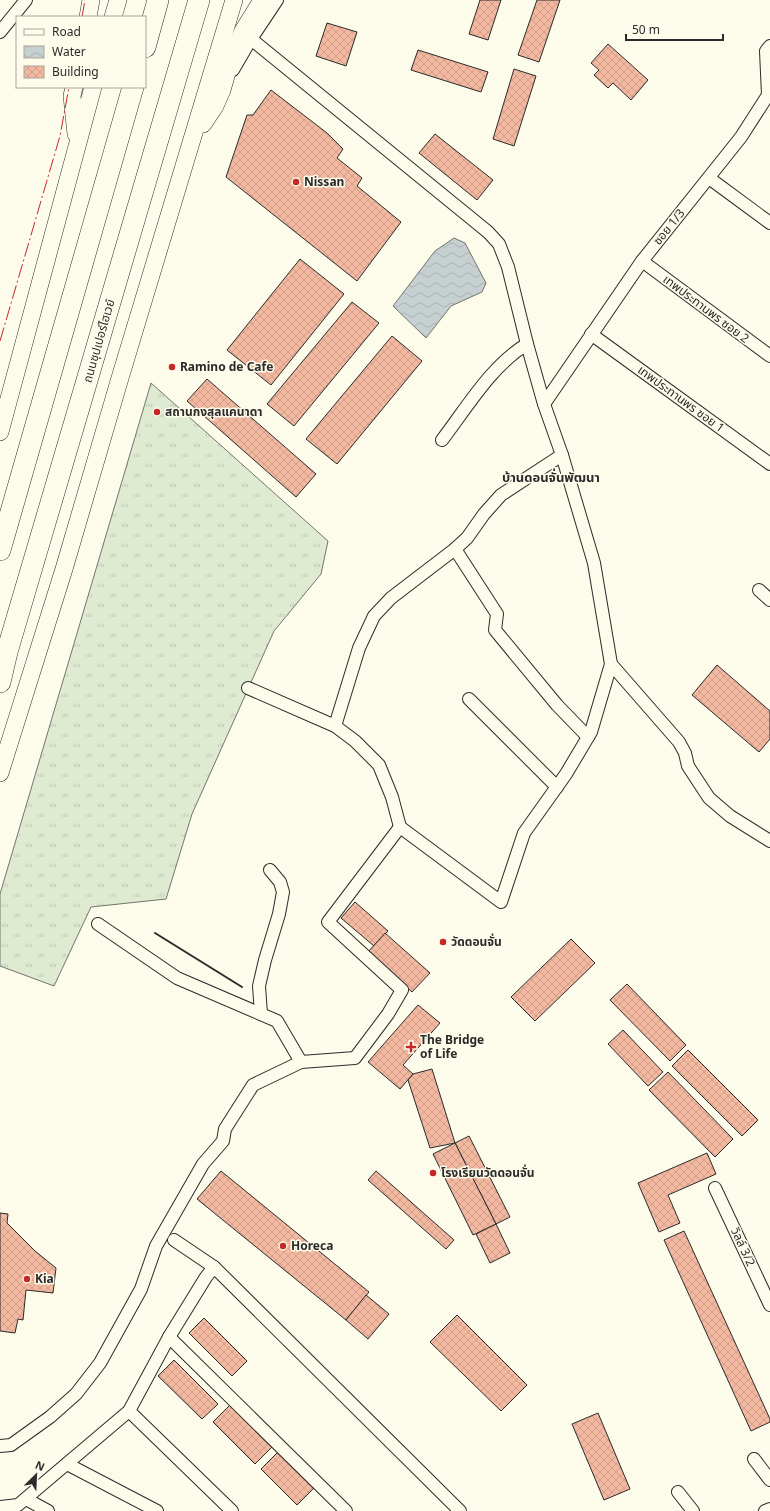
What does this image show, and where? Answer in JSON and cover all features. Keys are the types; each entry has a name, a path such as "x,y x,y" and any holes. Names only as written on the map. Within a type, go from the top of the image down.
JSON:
{"highway":[{"path":"146,43 158,0"},
{"name":"ถนนซุปเปอร์ไฮเวย์","path":"0,682 199,0"},
{"path":"0,550 133,88"}],"main road":[{"path":"88,16 92,0"},
{"path":"113,16 118,0"},
{"path":"0,773 64,570 120,378 234,0"},
{"path":"190,144 214,106 222,90 232,55 243,31 262,0"},
{"path":"74,88 72,96 77,142"},
{"path":"0,432 93,88"}],"street":[{"path":"0,32 26,0"},
{"path":"222,90 251,39 277,0"},
{"path":"248,688 335,726 355,741 378,766 392,797 400,827 501,902 524,833 557,787 591,732 611,664 594,563 562,455 544,404 505,256 499,244 488,232 251,39"},
{"name":"ซอย 1/3","path":"544,404 642,261 741,137 769,95 766,51 770,46"},
{"path":"709,178 770,223"},
{"name":"เทพประทานพร ซอย 2","path":"642,261 770,356"},
{"name":"เทพประทานพร ซอย 1","path":"591,334 770,464"},
{"path":"442,440 491,376 514,352 527,344"},
{"path":"335,726 359,648 374,616 391,598 467,538 484,514 501,495 562,455"},
{"path":"455,549 497,614 495,630 557,705 588,736"},
{"path":"759,590 770,600"},
{"path":"611,664 679,742 685,753 688,766 709,798 730,816 770,841"},
{"path":"469,699 557,787"},
{"path":"0,1446 12,1444 50,1417 76,1394 96,1368 141,1289 156,1246 203,1164 223,1141 225,1129 253,1086 301,1062 355,1058 388,1014 402,990 328,922 400,827"},
{"path":"261,1014 259,986 284,892 280,882 270,870"},
{"path":"98,924 177,978 277,1021 301,1062"},
{"name":"วิลล์ 3/2","path":"715,1188 770,1305"},
{"path":"174,1240 214,1267 460,1511"},
{"path":"0,1507 18,1505 129,1411 169,1337 206,1277 214,1267"},
{"path":"169,1337 346,1511"},
{"path":"129,1411 232,1511"},
{"path":"754,1459 770,1480"},
{"path":"67,1464 157,1511"},
{"path":"678,1492 693,1511"},
{"path":"26,1499 48,1511"},
{"path":"764,1511 770,1509"}],"green space":[{"path":"151,383 328,541 321,574 274,631 192,814 166,899 91,907 54,986 0,966 0,894"}],"water":[{"path":"454,238 465,243 486,283 482,292 451,306 426,338 393,306 435,251"}],"building":[{"path":"480,0 501,0 488,40 469,34"},
{"path":"537,0 560,0 539,62 518,55"},
{"path":"327,23 357,32 346,66 316,56"},
{"path":"608,44 648,80 631,100 613,83 608,88 594,75 599,70 591,63"},
{"path":"418,50 488,72 481,92 411,70"},
{"path":"514,69 536,76 514,146 493,139"},
{"name":"Nissan","path":"271,90 327,133 343,149 337,158 362,178 357,186 401,222 357,281 226,177 247,115 253,115"},
{"path":"435,134 493,180 477,200 419,153"},
{"path":"300,259 344,294 271,385 227,350"},
{"path":"352,302 379,323 294,426 267,404"},
{"path":"392,336 422,361 337,464 306,439"},
{"path":"207,379 316,474 296,497 187,401"},
{"path":"717,665 770,711 770,739 759,752 692,695"},
{"path":"355,902 388,931 374,946 341,918"},
{"path":"385,933 430,973 412,992 368,952"},
{"path":"571,939 595,963 535,1021 511,997"},
{"path":"627,984 686,1045 670,1061 610,1000"},
{"path":"418,1005 440,1023 403,1065 413,1074 400,1089 368,1062"},
{"path":"623,1030 663,1072 648,1086 608,1044"},
{"path":"688,1050 758,1120 742,1136 672,1066"},
{"path":"432,1069 455,1143 430,1148 408,1080 413,1074"},
{"path":"668,1072 733,1139 715,1157 649,1090"},
{"path":"469,1136 510,1217 496,1224 455,1143"},
{"path":"455,1143 496,1224 473,1235 433,1154"},
{"path":"707,1153 716,1174 668,1195 680,1223 659,1232 638,1183"},
{"name":"Horeca","path":"221,1171 369,1292 346,1320 197,1199"},
{"path":"376,1171 454,1240 446,1249 368,1180"},
{"name":"Kia","path":"0,1213 8,1214 7,1223 35,1251 56,1268 53,1293 26,1290 23,1320 18,1319 15,1333 0,1331"},
{"path":"496,1224 510,1253 490,1263 476,1234"},
{"path":"684,1231 770,1419 770,1422 751,1431 664,1240"},
{"path":"366,1295 389,1314 368,1339 346,1320"},
{"path":"457,1315 527,1385 501,1411 430,1342"},
{"path":"204,1318 247,1361 232,1376 189,1333"},
{"path":"174,1360 218,1404 202,1419 158,1376"},
{"path":"230,1405 272,1447 255,1464 213,1422"},
{"path":"598,1413 630,1489 604,1500 572,1424"},
{"path":"278,1452 314,1488 297,1505 261,1469"}],"wall":[{"path":"155,933 242,987"}],"power":[{"path":"82,16 85,0"},
{"path":"0,341 60,136 69,88"}],"place":[{"name":"Nissan","path":"296,182"},
{"name":"Ramino de Cafe","path":"172,367"},
{"name":"สถานกงสุลแคนาดา","path":"157,412"},
{"name":"วัดดอนจั่น","path":"443,942"},
{"name":"The Bridge of Life","path":"411,1047"},
{"name":"โรงเรียนวัดดอนจั่น","path":"433,1173"},
{"name":"Horeca","path":"283,1246"},
{"name":"Kia","path":"27,1279"}],"district":[{"name":"บ้านดอนจั่นพัฒนา","path":"551,477"}]}
